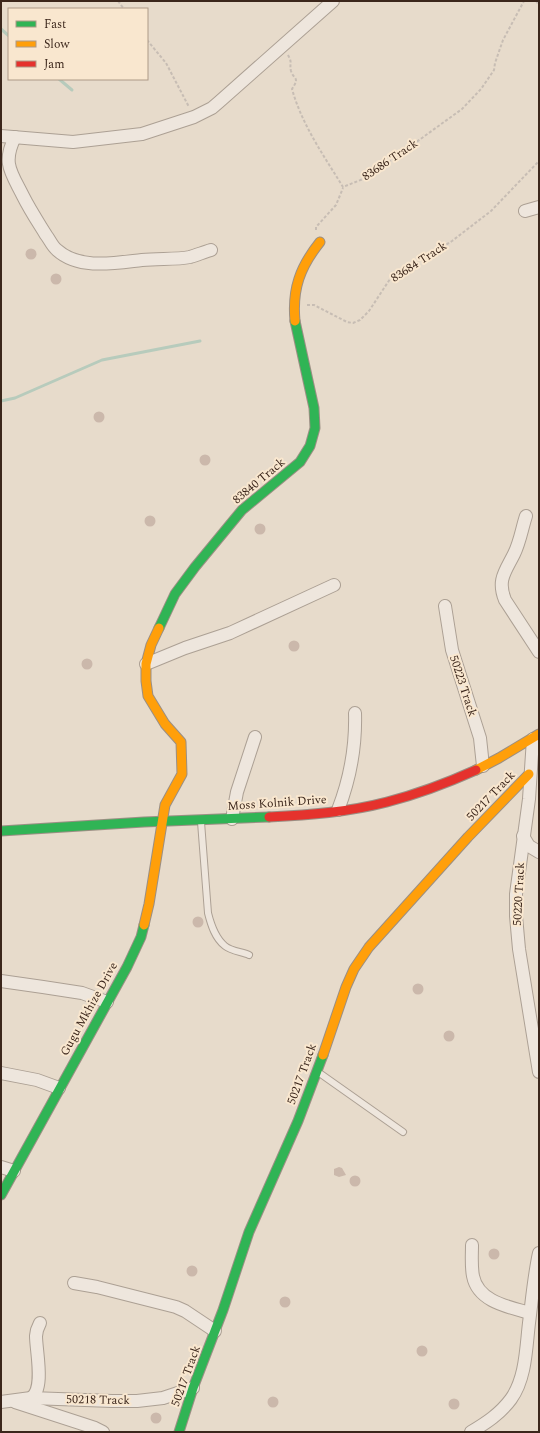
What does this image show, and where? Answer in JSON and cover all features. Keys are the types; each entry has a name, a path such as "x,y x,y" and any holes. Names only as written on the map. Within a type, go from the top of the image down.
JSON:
{"street":[{"path":"1,136 73,142 142,134 194,117 212,108 333,1"},
{"path":"15,137 9,148 8,154 8,162 11,171 34,218 56,250 65,256 91,263 110,264 189,257 211,250"},
{"path":"525,211 539,207"},
{"name":"83840 Track","path":"162,822 165,805 174,792 182,774 182,742 165,724 148,696 146,664 151,645 175,594 195,567 242,510 276,481 292,470 306,455 310,448 314,436 314,411 301,352 294,310 296,290 304,266 320,242"},
{"path":"526,516 514,554 508,564 501,583 505,600 539,652"},
{"path":"146,664 230,632 334,585"},
{"name":"50223 Track","path":"445,606 452,650 480,738 483,766"},
{"path":"338,810 344,795 354,752 355,713"},
{"path":"232,819 237,792 255,737"},
{"name":"Moss Kolnik Drive","path":"1,831 232,819 306,814 363,807 391,801 454,779 536,742"},
{"name":"50220 Track","path":"536,742 529,774 528,799 516,894 516,924 539,1072"},
{"name":"50217 Track","path":"179,1432 193,1388 215,1331 249,1232 298,1121 346,987 360,958 468,837 529,774"},
{"name":"Gugu Mkhize Drive","path":"1,1195 127,967 141,937 149,904 162,822"},
{"path":"523,836 529,846 539,852"},
{"path":"3,979 82,993 107,1002"},
{"path":"1,1073 37,1080 59,1088"},
{"path":"1,1167 14,1171"},
{"path":"472,1245 473,1276 478,1288 485,1296 494,1301 530,1312"},
{"path":"471,1432 500,1412 516,1390 525,1355 539,1254"},
{"path":"74,1283 97,1287 176,1307 185,1311 215,1331"},
{"path":"30,1398 35,1395 39,1382 36,1336 40,1323"},
{"name":"50218 Track","path":"6,1401 30,1398 137,1401 163,1398 193,1388"},
{"path":"6,1401 89,1426 103,1432"}],"lane":[{"path":"201,820 208,913 210,922 217,937 226,947 249,955"},
{"path":"317,1071 403,1132"}],"path":[{"name":"83686 Track","path":"343,187 368,177 462,109 482,88 494,70 495,63 504,40 524,1"},
{"path":"536,1 539,5"},
{"path":"148,41 166,63 194,117"},
{"path":"279,49 287,54 292,61 291,70 296,80 296,83 292,89 312,137 343,187 336,205 316,227 316,233 320,242"},
{"name":"83684 Track","path":"294,310 305,306 314,305 347,322 353,323 360,320 369,311 390,279 452,241 491,211 539,162"}],"building":[{"path":"29,249 33,249 35,250 35,258 29,259 26,256 26,252"},
{"path":"54,274 58,274 60,275 60,283 54,284 51,281 51,277"},
{"path":"97,412 101,412 103,413 103,421 97,422 94,419 94,415"},
{"path":"203,455 207,455 209,456 209,464 203,465 200,462 200,458"},
{"path":"148,516 152,516 154,517 154,525 148,526 145,523 145,519"},
{"path":"258,524 262,524 264,525 264,533 258,534 255,531 255,527"},
{"path":"292,641 296,641 298,642 298,650 292,651 289,648 289,644"},
{"path":"85,659 89,659 91,660 91,668 85,669 82,666 82,662"},
{"path":"196,917 200,917 202,918 202,926 196,927 193,924 193,920"},
{"path":"416,984 420,984 422,985 422,993 416,994 413,991 413,987"},
{"path":"447,1031 451,1031 453,1032 453,1040 447,1041 444,1038 444,1034"},
{"path":"339,1167 342,1168 346,1175 339,1177 334,1175 334,1169"},
{"path":"353,1176 357,1176 359,1177 359,1185 353,1186 350,1183 350,1179"},
{"path":"492,1249 496,1249 498,1250 498,1258 492,1259 489,1256 489,1252"},
{"path":"190,1266 194,1266 196,1267 196,1275 190,1276 187,1273 187,1269"},
{"path":"283,1297 287,1297 289,1298 289,1306 283,1307 280,1304 280,1300"},
{"path":"420,1346 424,1346 426,1347 426,1355 420,1356 417,1353 417,1349"},
{"path":"271,1397 275,1397 277,1398 277,1406 271,1407 268,1404 268,1400"},
{"path":"452,1399 456,1399 458,1400 458,1408 452,1409 449,1406 449,1402"},
{"path":"154,1413 158,1413 160,1414 160,1422 154,1423 151,1420 151,1416"}],"waterway":[{"path":"1,29 8,35"},
{"path":"60,80 72,90"},
{"path":"1,401 15,398 102,360 200,341"}],"traffic: fast":[{"path":"159,628 175,594 195,567 242,510 300,462 310,446 315,428 314,408 295,321"},
{"path":"1,831 144,822 269,817"},
{"path":"1,1195 127,967 141,937 144,925"},
{"path":"179,1432 193,1388 223,1310 249,1232 298,1121 323,1055"}],"traffic: slow":[{"path":"295,321 294,309 296,289 299,279 307,260 320,242"},
{"path":"144,925 149,904 165,805 182,774 181,742 165,724 148,696 146,664 151,645 159,628"},
{"path":"476,770 539,734"},
{"path":"323,1055 346,987 354,969 369,947 468,837 529,774"}],"traffic: jam":[{"path":"269,817 329,812 373,805 421,792 476,770"}]}
